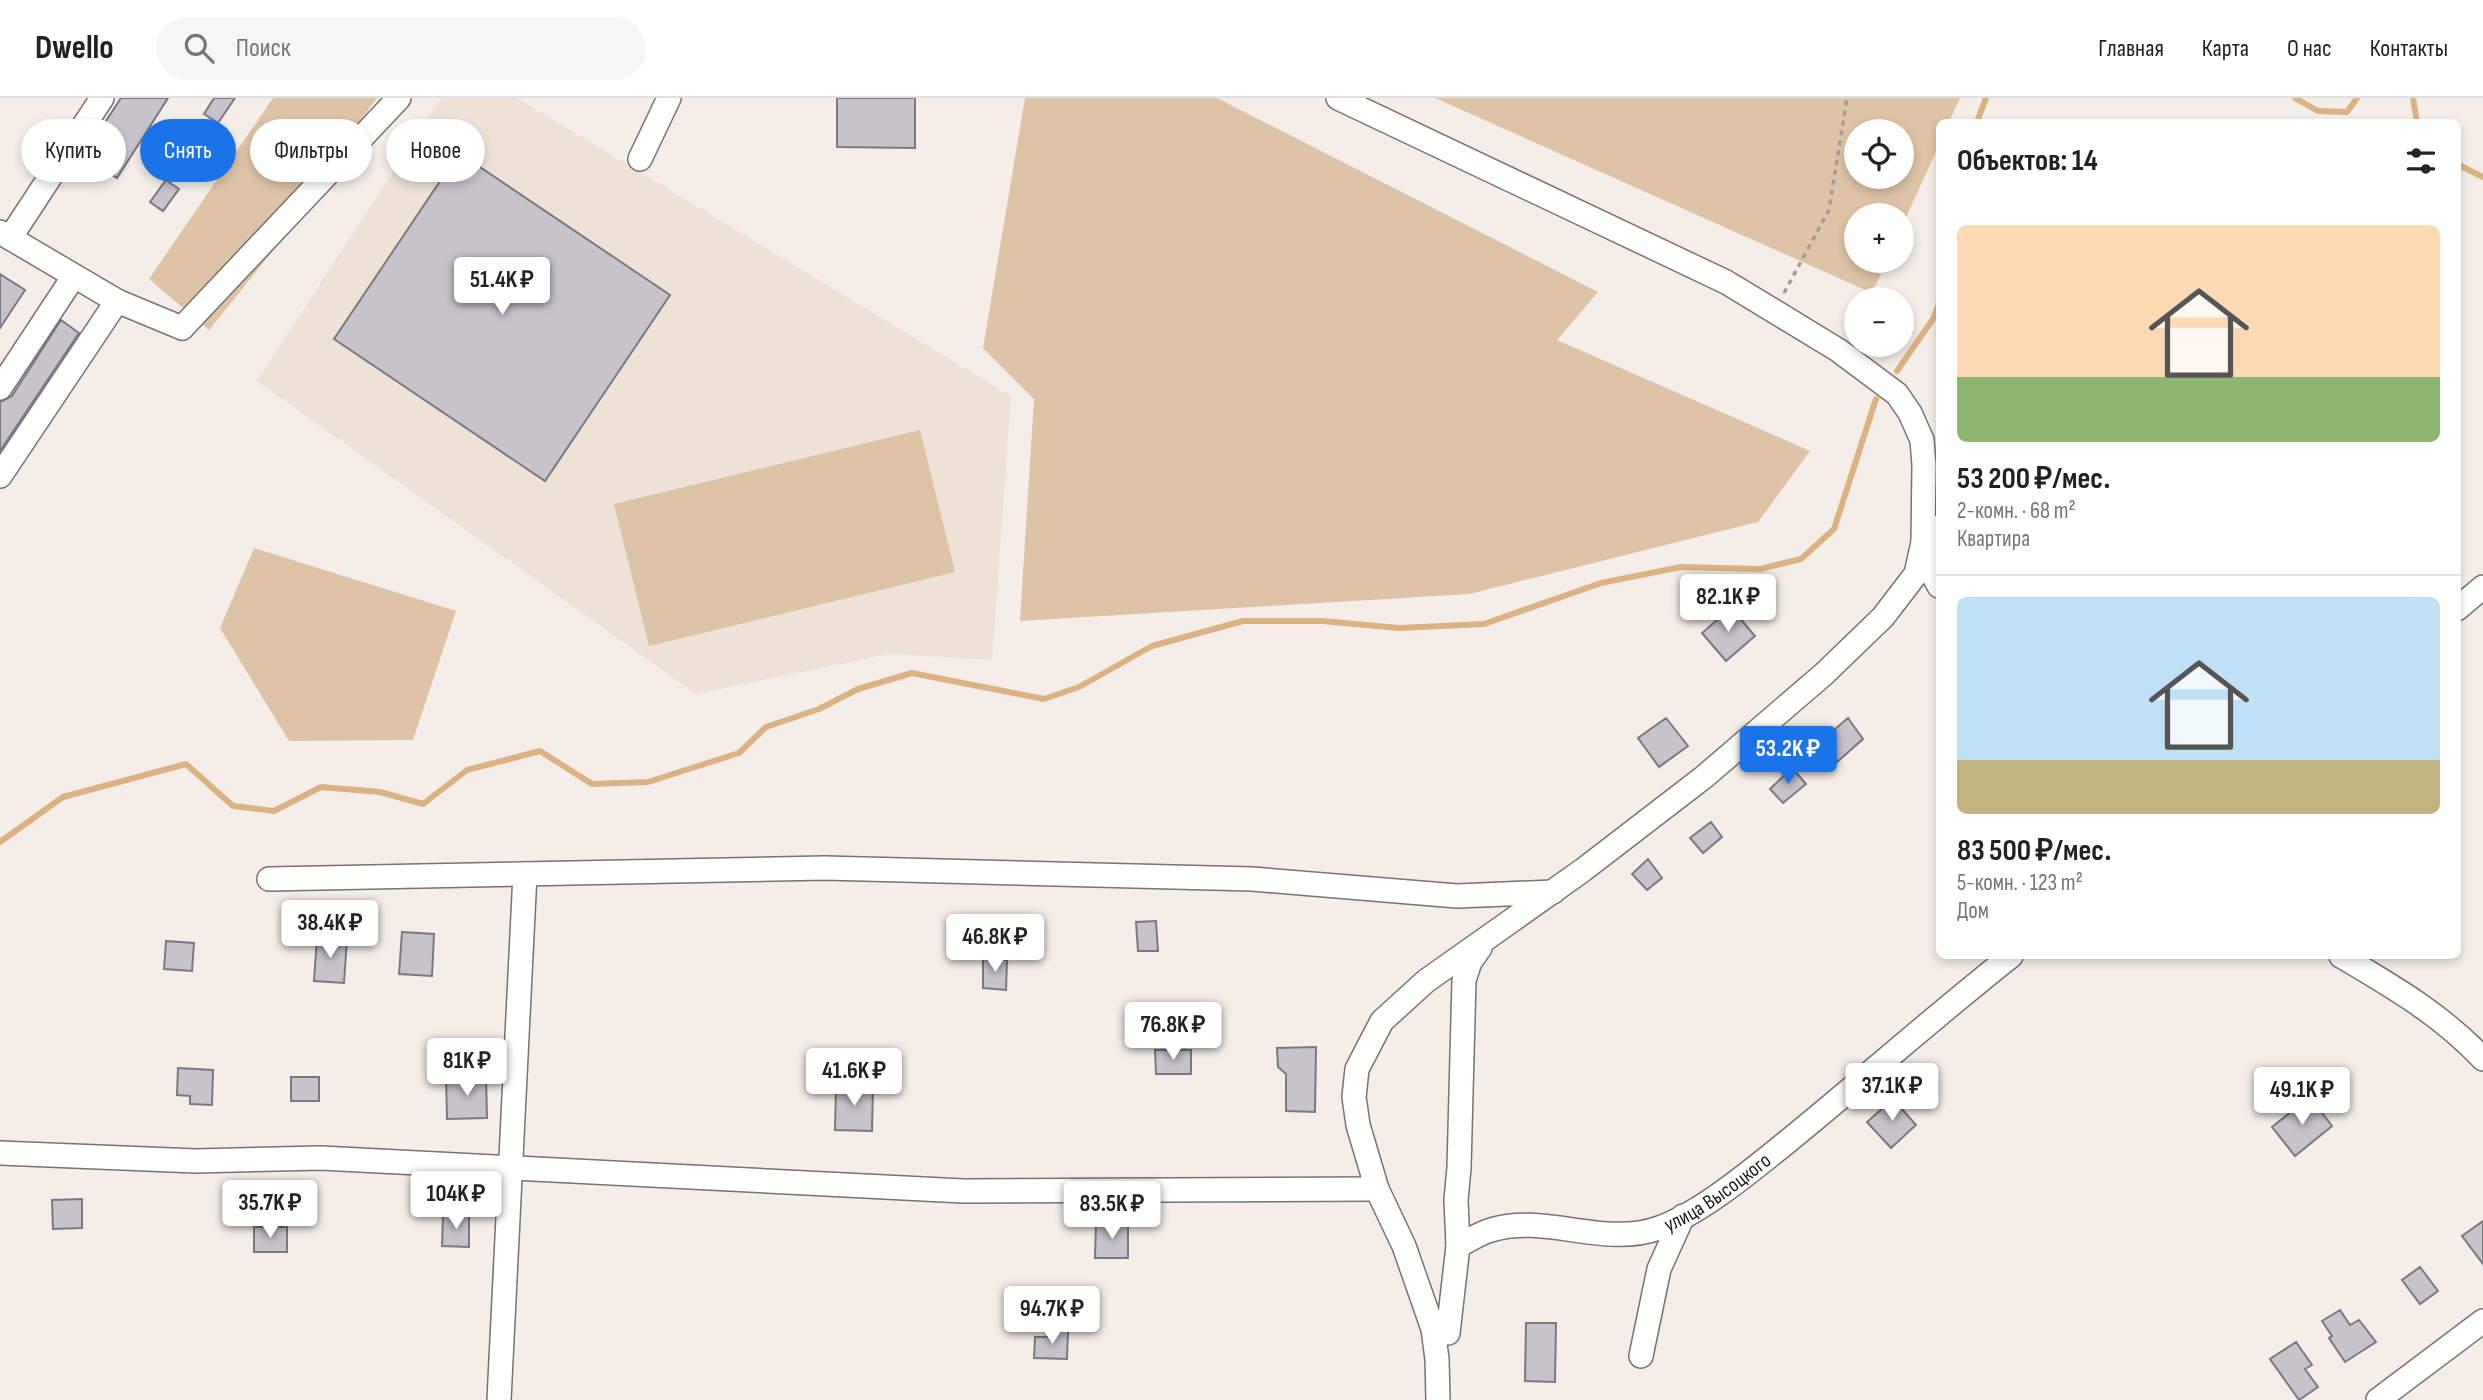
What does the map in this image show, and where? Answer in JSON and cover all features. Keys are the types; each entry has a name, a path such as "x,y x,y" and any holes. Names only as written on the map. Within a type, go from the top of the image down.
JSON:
{"street":[{"path":"102,98 5,235 117,301 181,328 399,98"},
{"path":"640,159 669,98"},
{"path":"1338,98 1726,282 1848,357 1897,394 1910,413 1922,440 1933,576 1936,581"},
{"path":"0,388 74,276"},
{"path":"0,476 117,301"},
{"path":"1438,1400 1433,1329 1404,1246 1377,1189 1358,1125 1354,1097 1357,1069 1382,1021 1426,981 1553,892 1704,776 1824,674 1883,617 1916,574 1931,535"},
{"path":"2461,606 2483,587"},
{"path":"269,879 825,868 1252,879 1457,896 1553,892"},
{"path":"499,1400 525,874"},
{"path":"1433,1329 1448,1333 1458,1246 1456,1200 1464,980 1470,962 1484,942"},
{"name":"улица Высоцкого","path":"1458,1246 1492,1230 1530,1226 1606,1235 1635,1235 1661,1228 1741,1179 1838,1101 1938,1013 2007,959"},
{"path":"2346,959 2410,997 2462,1037 2483,1059"},
{"path":"0,1153 196,1161 321,1158 963,1191 1377,1189"},
{"path":"1642,1356 1659,1269 1683,1216"},
{"path":"2378,1400 2483,1321"}],"path":[{"path":"1774,311 1829,210 1847,98"}],"shaded area":[{"path":"273,98 377,98 361,119 259,119"},
{"path":"441,98 517,98 1011,396 992,660 889,654 696,694 257,381 386,182 485,182 485,119 427,119"},
{"path":"1025,98 1217,98 1598,292 1557,340 1810,451 1758,522 1469,594 1020,621 1034,399 983,348"},
{"path":"1435,98 1960,98 1950,119 1936,119 1936,152 1913,203 1844,203 1844,273 1881,273 1875,287 1859,287"},
{"path":"250,132 250,182 329,182 209,330 149,279 215,182 236,182 236,152"},
{"path":"920,430 955,572 649,646 614,504"},
{"path":"254,548 456,611 413,740 289,741 220,628"}],"building":[{"path":"121,98 168,98 155,119 140,119 140,142 126,164 126,119 107,119"},
{"path":"214,98 235,98 221,119 212,119 204,114"},
{"path":"837,98 915,98 915,148 837,147"},
{"path":"485,170 670,295 545,481 334,339 440,182 485,182"},
{"path":"165,182 179,189 163,211 150,202"},
{"path":"0,274 25,290 0,328"},
{"path":"61,320 79,333 0,451 0,402 12,396"},
{"path":"1731,608 1755,636 1726,661 1702,633"},
{"path":"1666,718 1688,746 1659,767 1638,738"},
{"path":"1848,718 1863,739 1837,762 1820,742"},
{"path":"1792,768 1806,784 1783,803 1770,789"},
{"path":"1711,822 1722,837 1703,853 1690,838"},
{"path":"1648,859 1662,878 1647,890 1632,874"},
{"path":"1156,921 1158,951 1138,951 1136,922"},
{"path":"402,932 434,934 432,976 399,974"},
{"path":"317,937 347,939 344,983 314,981"},
{"path":"166,941 194,943 192,971 164,969"},
{"path":"983,959 1007,960 1006,990 983,988"},
{"path":"1316,1047 1315,1112 1286,1111 1286,1074 1278,1067 1277,1048"},
{"path":"1155,1050 1191,1050 1191,1074 1156,1074"},
{"path":"178,1068 213,1070 212,1105 190,1104 190,1096 177,1095"},
{"path":"486,1076 487,1118 447,1119 446,1077"},
{"path":"291,1077 319,1077 319,1101 291,1101"},
{"path":"836,1085 873,1086 872,1131 835,1130"},
{"path":"2310,1097 2332,1126 2295,1156 2272,1127"},
{"path":"1893,1099 1916,1125 1891,1148 1867,1122"},
{"path":"82,1199 82,1228 53,1229 52,1200"},
{"path":"443,1216 469,1216 469,1247 442,1246"},
{"path":"2483,1221 2483,1264 2462,1236"},
{"path":"1096,1223 1128,1225 1128,1258 1095,1258"},
{"path":"254,1227 287,1227 287,1252 254,1252"},
{"path":"2420,1267 2438,1291 2420,1304 2402,1280"},
{"path":"2340,1310 2350,1325 2359,1320 2376,1342 2345,1362 2329,1338 2332,1336 2322,1321"},
{"path":"1526,1323 1556,1323 1555,1382 1525,1381"},
{"path":"1050,1330 1068,1331 1067,1359 1034,1358 1035,1337 1049,1337"},
{"path":"2296,1342 2312,1365 2305,1369 2318,1387 2299,1400 2270,1359"}],"waterway":[{"path":"1978,119 1986,98"},
{"path":"2295,98 2318,111 2347,112 2357,98"},
{"path":"2413,98 2416,119"},
{"path":"2461,166 2483,177"},
{"path":"1897,371 1936,312"},
{"path":"0,842 63,797 186,764 233,806 274,811 321,787 380,792 423,804 467,770 540,751 592,784 648,782 739,753 766,727 819,709 858,689 912,673 1044,699 1079,687 1152,646 1243,621 1322,621 1399,628 1484,624 1601,583 1681,567 1760,569 1801,559 1834,529 1876,399"}]}
